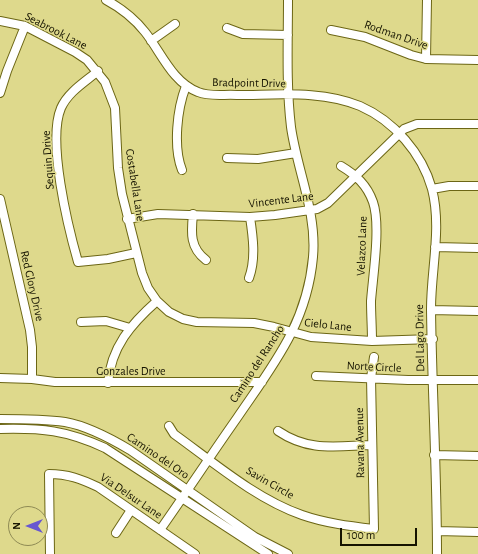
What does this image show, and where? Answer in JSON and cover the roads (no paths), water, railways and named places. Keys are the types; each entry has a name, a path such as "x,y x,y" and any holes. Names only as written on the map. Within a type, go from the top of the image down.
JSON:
{"street":[{"name":"Bradpoint Drive","path":"106,0 131,16 175,75 186,86 206,94 288,95 334,98 359,106 377,115 399,133"},
{"name":"Camino del Rancho","path":"160,530 262,382 293,332 308,290 313,256 310,211 296,153 288,95 288,0"},
{"path":"426,59 427,0"},
{"name":"Seabrook Lane","path":"0,21 25,26 87,60 98,71"},
{"path":"151,41 175,24"},
{"path":"0,93 25,26"},
{"path":"227,28 243,34 288,35"},
{"name":"Rodman Drive","path":"331,30 365,36 411,55 426,59 478,60"},
{"name":"Costabella Lane","path":"98,71 105,82 115,108 118,168 127,219 136,253 148,288 157,301"},
{"name":"Sequin Drive","path":"98,71 67,98 58,117 57,127 62,195 78,262 108,259 136,253"},
{"path":"182,170 177,152 179,118 182,98 186,86"},
{"name":"Vincente Lane","path":"127,219 158,214 250,217 310,211 328,203 404,128 417,124 478,124"},
{"name":"Del Lago Drive","path":"399,133 419,159 432,189 436,215 431,310 433,339 437,554"},
{"path":"227,158 258,159 296,153"},
{"name":"Velazco Lane","path":"341,166 356,175 366,188 373,202 376,218 371,303 372,341"},
{"path":"432,189 449,186 478,186"},
{"name":"Red Glory Drive","path":"0,199 30,330 32,347 32,379"},
{"path":"193,214 193,238 197,253 206,260"},
{"path":"248,278 252,269 253,248 250,217"},
{"path":"435,247 478,248"},
{"path":"108,383 112,359 121,339 157,301"},
{"name":"Cielo Lane","path":"157,301 169,312 198,322 254,323 293,332 311,338 372,341 433,339"},
{"path":"431,310 478,311"},
{"path":"81,322 106,321 130,328"},
{"name":"Ravana Avenue","path":"374,357 371,378 371,444 374,529"},
{"name":"Norte Circle","path":"316,376 433,381 478,380"},
{"name":"Gonzales Drive","path":"0,378 32,379 55,382 108,383 262,382"},
{"name":"Camino del Oro","path":"0,419 66,422 95,432 130,450 187,490 267,552"},
{"name":"Savin Circle","path":"169,426 174,434 262,495 302,514 336,524 374,529"},
{"name":"Camino del Oro","path":"0,429 30,428 59,431 88,440 123,459 267,552 288,554"},
{"path":"278,431 298,443 316,446 371,444"},
{"path":"434,455 478,456"},
{"name":"Via Delsur Lane","path":"50,554 49,474 64,474 81,478 195,554"},
{"path":"116,533 131,510"},
{"path":"437,531 478,532"}]}
